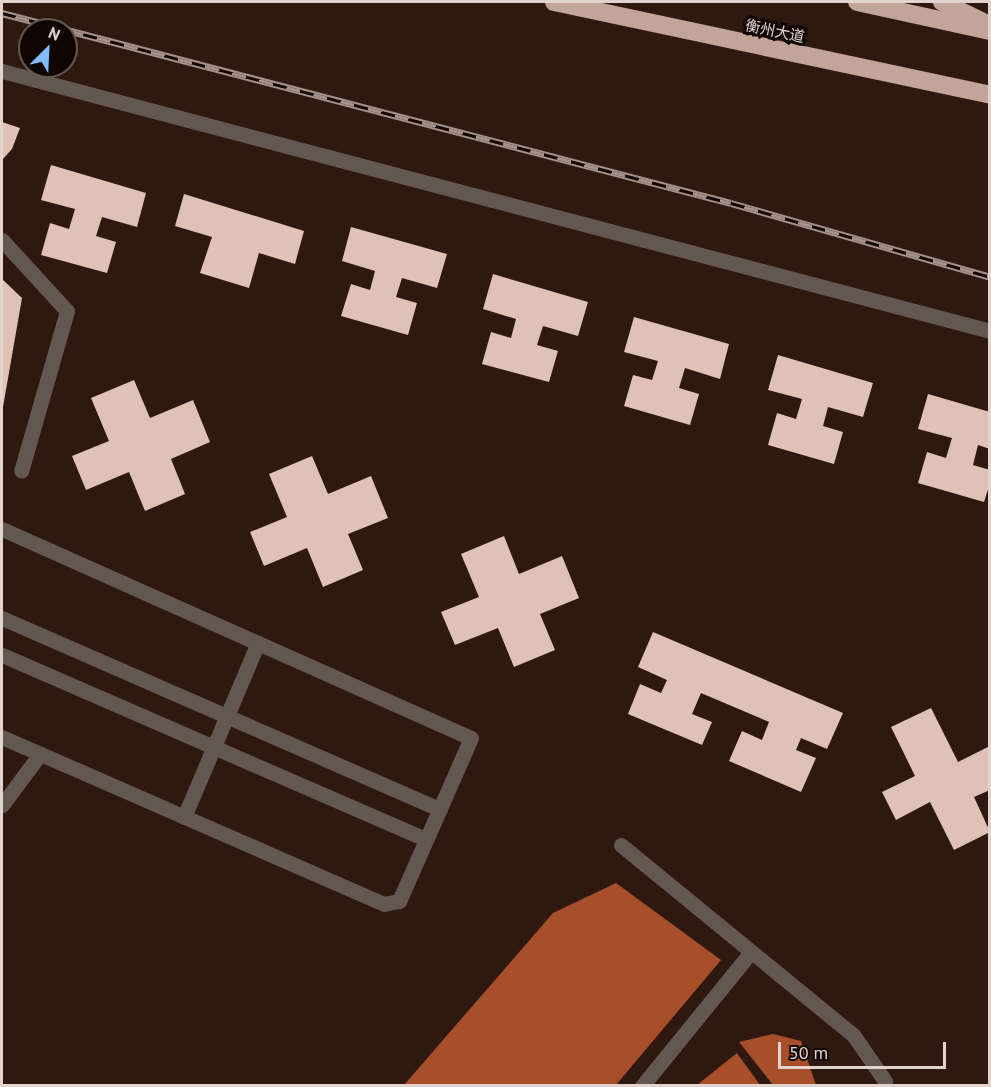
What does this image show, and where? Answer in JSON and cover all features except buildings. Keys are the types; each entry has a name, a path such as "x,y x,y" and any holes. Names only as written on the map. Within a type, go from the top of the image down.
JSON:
{"highway":[{"name":"衡州大道","path":"554,2 990,95"},
{"path":"857,2 990,31"},
{"path":"942,2 990,26"}],"street":[{"path":"2,71 990,331"},
{"path":"2,240 67,311 21,471"},
{"path":"2,529 471,738 399,902 384,904 2,737"},
{"path":"2,618 440,809"},
{"path":"184,816 258,643"},
{"path":"2,655 426,838"},
{"path":"2,805 40,754"},
{"path":"621,845 854,1036 885,1081"},
{"path":"642,1086 752,952"}],"shaded area":[{"path":"616,883 721,960 616,1085 404,1085 553,913"},
{"path":"773,1034 801,1041 816,1085 773,1085 739,1042"},
{"path":"737,1053 760,1085 697,1085"}],"railway":[{"path":"2,13 731,203 990,277"}]}
